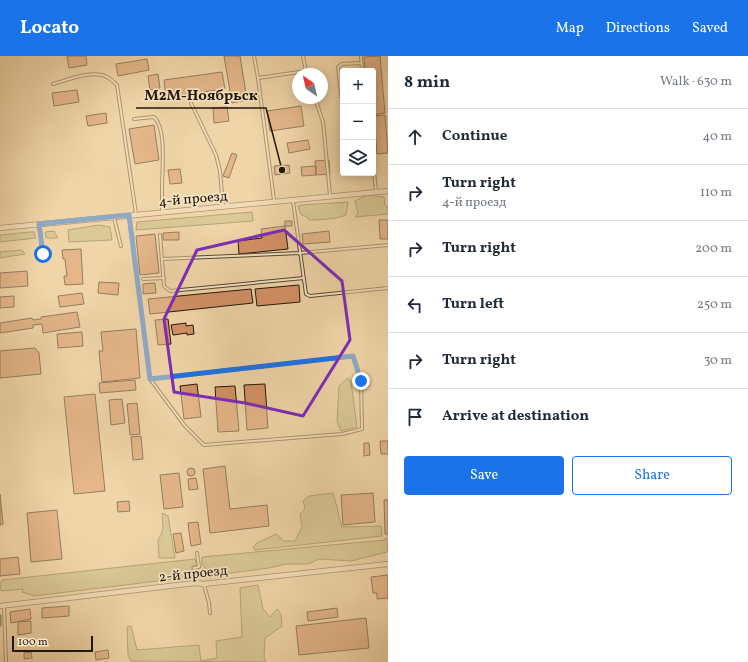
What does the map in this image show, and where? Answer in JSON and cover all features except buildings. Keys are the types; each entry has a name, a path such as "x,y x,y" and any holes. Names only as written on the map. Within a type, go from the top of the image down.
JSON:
{"street":[{"name":"4-й проезд","path":"0,228 388,191"},
{"name":"2-й проезд","path":"2,606 388,564"}],"lane":[{"path":"254,56 274,202"},
{"path":"303,56 306,68"},
{"path":"361,56 362,68"},
{"path":"342,104 338,67 342,64 361,63"},
{"path":"53,84 92,74 99,74 107,76 117,85 136,214"},
{"path":"258,78 292,75"},
{"path":"191,103 216,155 223,206"},
{"path":"317,104 323,122 330,196"},
{"path":"134,119 154,117 158,124 164,158 162,212"},
{"path":"374,176 376,192"},
{"path":"293,200 306,294 310,296 388,288"},
{"path":"129,215 150,379 185,426 204,445 342,434 362,429 361,381 353,356 150,379"},
{"path":"114,217 121,246"},
{"path":"39,224 43,254"},
{"path":"160,235 164,286 170,291 304,278"},
{"path":"162,259 300,253 388,245"},
{"path":"143,279 164,278"},
{"path":"195,584 194,568 200,567 197,553"},
{"path":"204,584 210,613"},
{"path":"2,606 6,662"}],"highlighted area":[{"path":"284,230 342,281 350,340 303,416 245,403 174,392 164,319 197,250"}],"shaded area":[{"path":"368,195 384,197 385,206 388,207 388,214 355,217 358,213 355,201"},
{"path":"348,202 346,215 324,219 310,220 301,215 298,206 302,205"},
{"path":"252,212 253,221 136,230 137,222"},
{"path":"99,225 110,227 112,240 69,242 68,230"},
{"path":"54,231 58,238 46,238 45,232"},
{"path":"34,232 36,238 0,242 0,235"},
{"path":"22,250 25,254 0,258 0,252"},
{"path":"348,378 351,382 357,427 341,431 337,421 339,386"},
{"path":"333,493 342,527 381,526 382,536 255,550 253,547 257,543 276,534 284,541 295,541 302,527 300,514 304,508 303,501 309,496"},
{"path":"162,513 168,516 175,558 159,558 158,540 163,528"},
{"path":"388,538 387,552 351,561 319,559 308,564 286,564 269,568 215,575 207,575 208,570 202,565 202,557 385,540"},
{"path":"195,559 197,565 192,566 191,577 34,596 22,592 23,589 1,591 0,584 2,580"},
{"path":"258,585 263,609 270,617 277,609 281,614 282,626 265,638 264,657 266,662 131,661 128,655 127,627 131,626 137,650 199,645 201,661 217,658 216,641 242,637 240,588"}],"place":[{"name":"М2М-Ноябрьск","path":"282,170"}],"route":[{"path":"43,254 39,224 129,215 150,379 353,356 361,381"}]}
